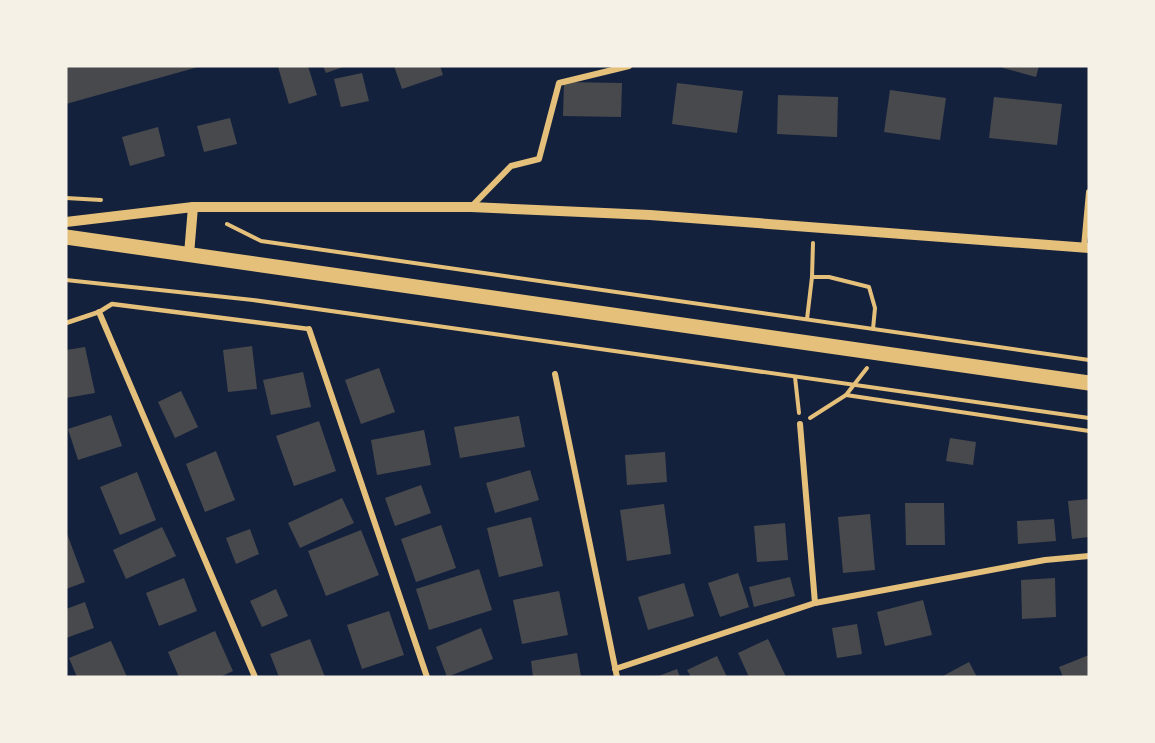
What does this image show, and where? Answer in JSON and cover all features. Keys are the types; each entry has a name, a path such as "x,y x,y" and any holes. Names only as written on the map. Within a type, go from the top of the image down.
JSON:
{"main road":[{"path":"66,237 1089,383"}],"street":[{"path":"471,207 511,166 539,159 559,83 629,66"},
{"path":"66,222 194,207 471,207 650,215 1086,248 1089,192"},
{"path":"189,254 194,207"},
{"path":"99,312 255,677"},
{"path":"309,329 427,677"},
{"path":"555,374 617,677"},
{"path":"800,424 814,603"},
{"path":"615,669 814,603 1045,560 1089,556"}],"lane":[{"path":"66,324 99,312 112,304 309,329"}],"path":[{"path":"807,320 812,277 813,227"},
{"path":"261,241 1089,360"},
{"path":"66,280 253,300 1089,418"},
{"path":"795,377 800,424"},
{"path":"846,395 1089,431"}],"building":[{"path":"66,66 198,66 198,67 66,104"},
{"path":"308,66 317,95 289,104 278,67"},
{"path":"323,66 346,66 326,73"},
{"path":"394,66 440,66 443,75 402,89"},
{"path":"1003,66 1039,66 1036,77 1003,68"},
{"path":"362,73 369,101 341,107 334,79"},
{"path":"564,82 622,83 621,117 563,116"},
{"path":"677,83 743,91 737,133 672,124"},
{"path":"890,90 946,98 940,140 884,132"},
{"path":"778,95 838,97 837,137 777,134"},
{"path":"994,97 1062,104 1057,145 989,138"},
{"path":"230,118 237,144 204,152 197,126"},
{"path":"158,127 165,156 130,166 122,137"},
{"path":"252,346 257,389 228,392 223,350"},
{"path":"85,347 95,393 66,398 66,350"},
{"path":"379,368 395,412 361,424 345,380"},
{"path":"303,372 311,407 271,415 263,380"},
{"path":"181,391 198,427 175,438 158,402"},
{"path":"111,415 122,446 78,460 68,429"},
{"path":"519,416 525,447 460,458 454,427"},
{"path":"319,421 336,471 294,486 276,436"},
{"path":"424,430 431,465 377,475 371,440"},
{"path":"950,438 976,442 973,465 946,461"},
{"path":"216,451 235,500 205,512 186,464"},
{"path":"665,452 667,482 627,485 625,455"},
{"path":"530,470 539,500 495,513 486,483"},
{"path":"137,472 156,520 120,535 100,487"},
{"path":"421,485 431,513 395,526 385,498"},
{"path":"342,498 354,523 300,548 288,523"},
{"path":"1089,499 1089,537 1072,539 1068,501"},
{"path":"905,503 944,503 945,545 906,545"},
{"path":"664,504 671,554 627,561 620,510"},
{"path":"870,514 875,570 843,573 838,517"},
{"path":"531,517 543,566 499,577 487,528"},
{"path":"1054,519 1056,541 1018,544 1017,521"},
{"path":"785,523 788,560 757,562 754,526"},
{"path":"441,525 456,568 416,582 401,539"},
{"path":"162,527 176,556 126,579 113,550"},
{"path":"250,529 259,554 236,564 226,538"},
{"path":"361,530 379,575 326,596 308,551"},
{"path":"66,531 85,582 66,589"},
{"path":"479,569 492,610 429,630 416,589"},
{"path":"738,573 749,607 720,617 708,583"},
{"path":"790,577 795,596 754,607 749,587"},
{"path":"184,578 197,611 159,626 146,593"},
{"path":"1055,578 1056,617 1022,619 1021,580"},
{"path":"684,583 694,616 648,630 638,597"},
{"path":"276,589 288,616 262,627 250,601"},
{"path":"559,591 568,635 522,644 513,600"},
{"path":"923,600 932,635 885,646 877,612"},
{"path":"85,602 94,628 66,638 66,609"},
{"path":"389,611 404,655 362,669 347,625"},
{"path":"857,624 862,654 837,658 832,628"},
{"path":"481,628 493,659 447,677 436,647"},
{"path":"215,631 233,671 220,677 179,677 168,652"},
{"path":"310,639 325,677 279,677 270,654"},
{"path":"768,639 786,677 749,677 738,653"},
{"path":"111,641 127,677 77,677 69,658"},
{"path":"577,653 581,677 533,677 531,661"},
{"path":"1089,655 1089,677 1063,677 1059,667"},
{"path":"717,656 727,677 691,677 687,670"},
{"path":"969,662 977,677 941,677"},
{"path":"677,669 680,677 656,677"}]}
